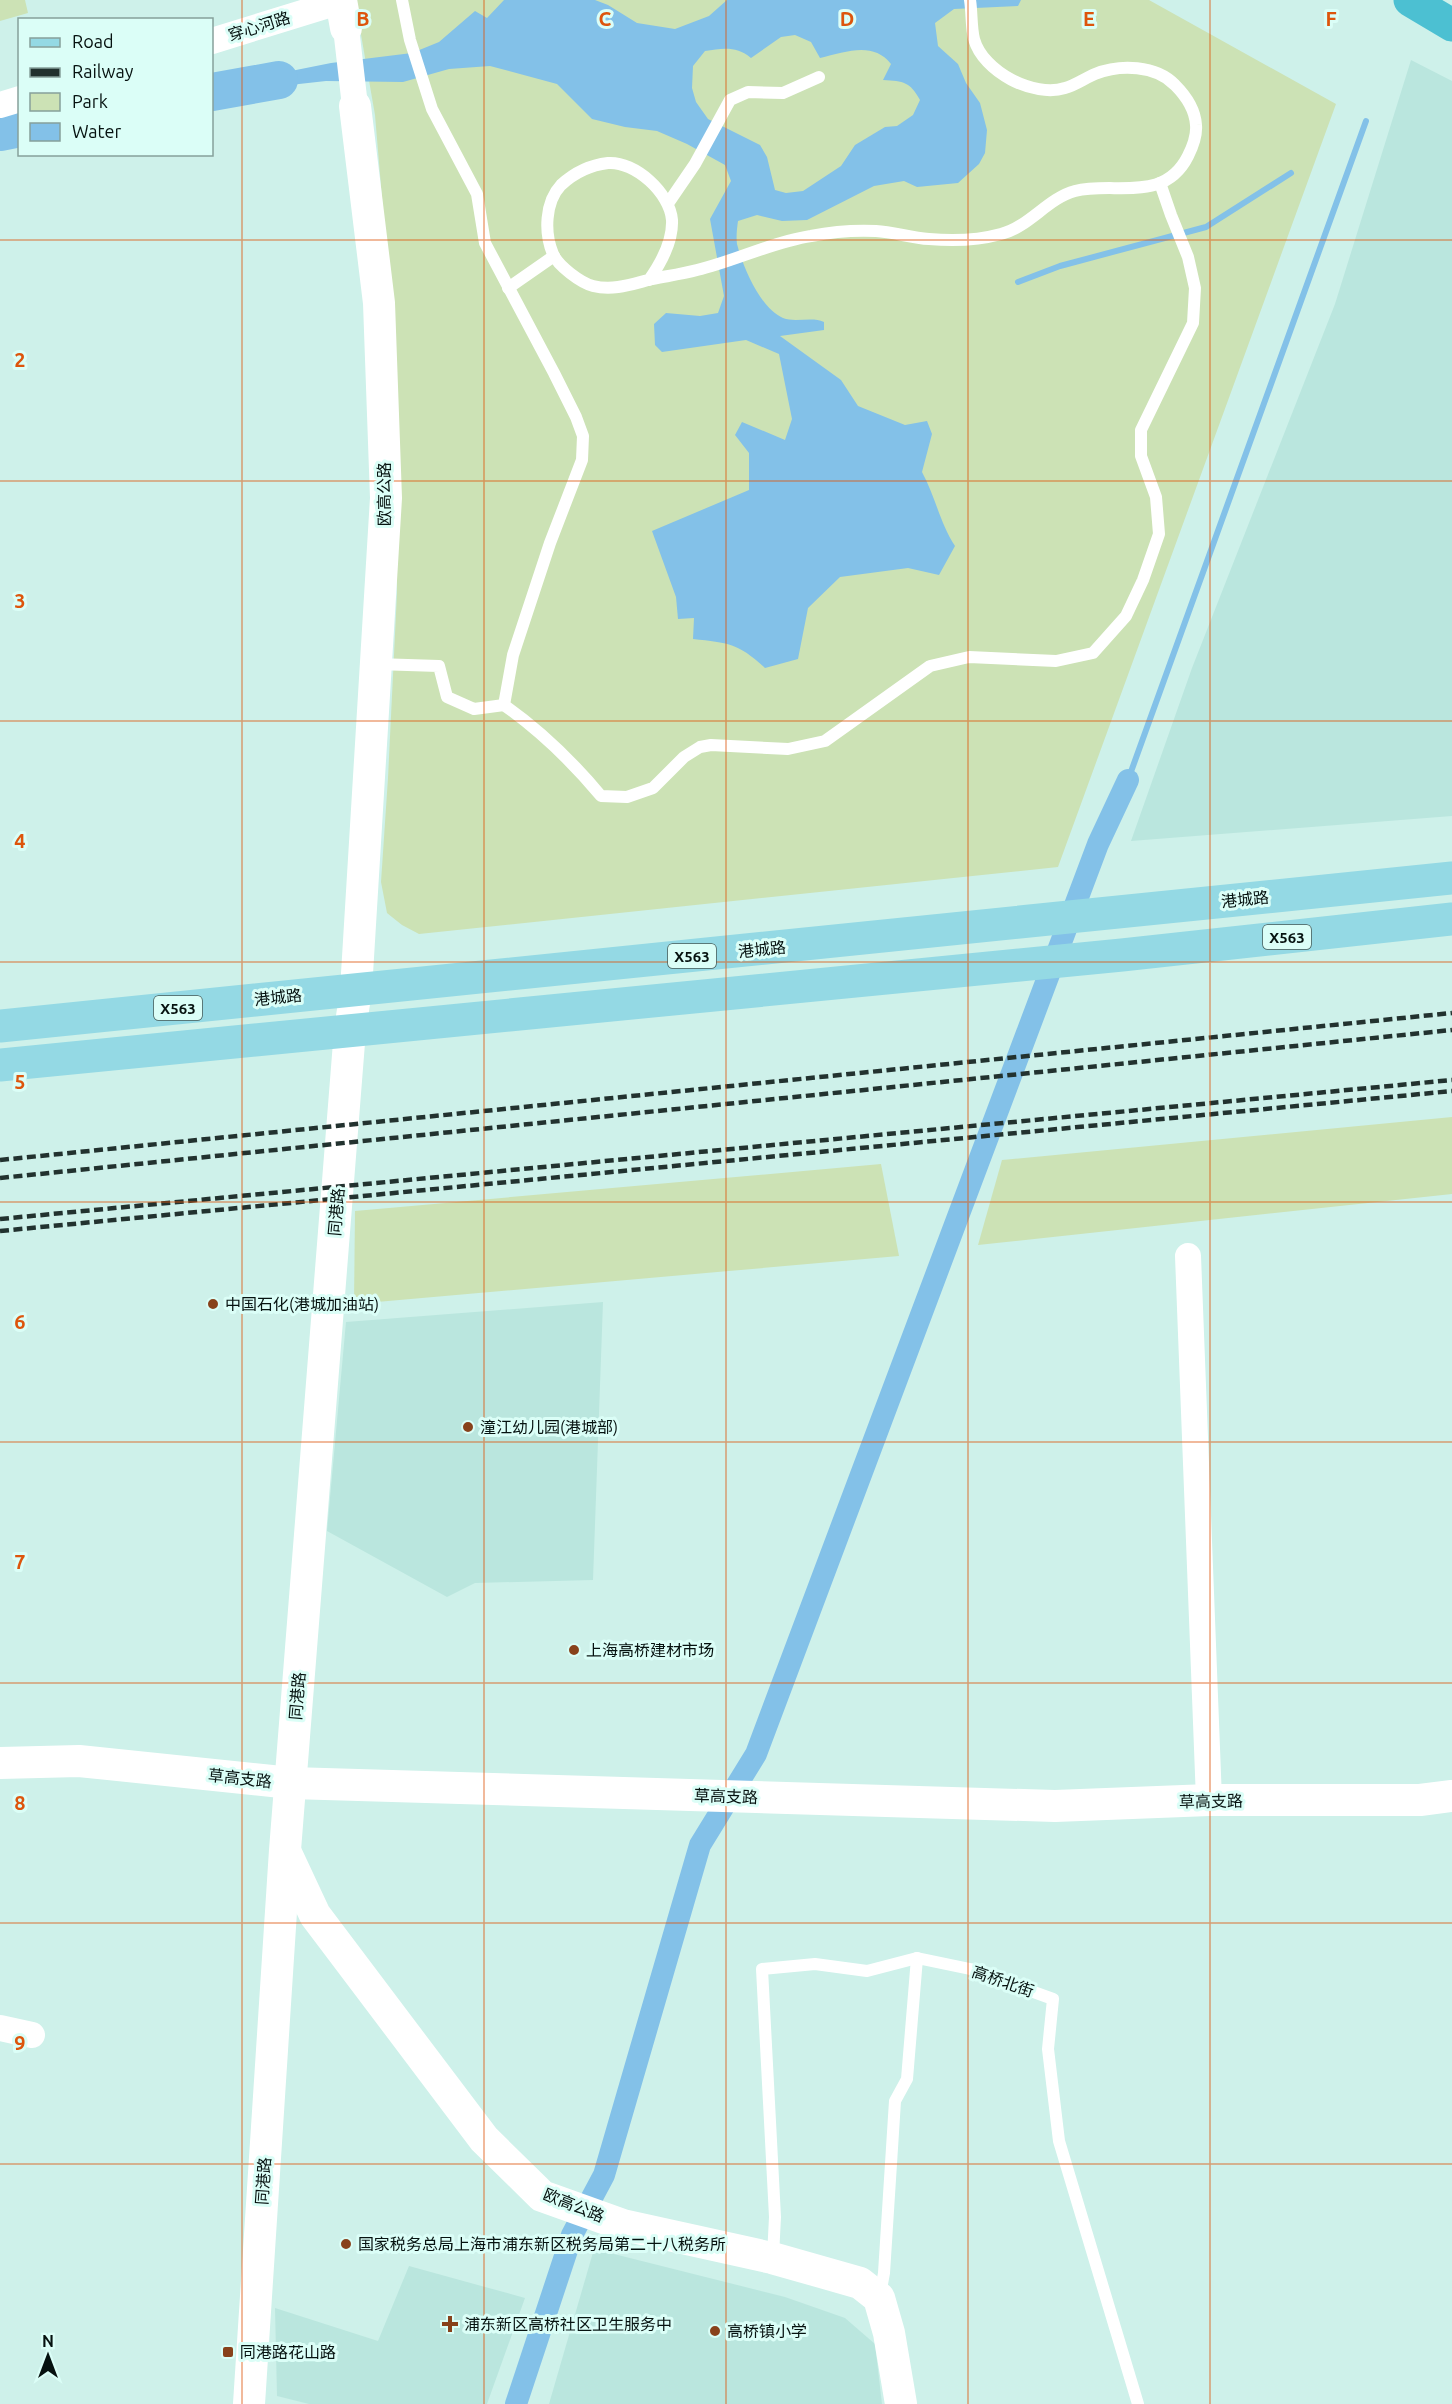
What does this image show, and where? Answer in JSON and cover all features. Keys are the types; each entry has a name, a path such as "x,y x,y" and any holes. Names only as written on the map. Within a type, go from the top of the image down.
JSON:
{"highway":[{"path":"1410,0 1452,25"}],"main road":[{"name":"港城路","path":"0,1026 1452,878"},
{"name":"X563","path":"0,1065 1122,955 1452,919"}],"street":[{"name":"穿心河路","path":"213,41 343,10"},
{"name":"欧高公路","path":"343,10 378,303 386,498 356,990"},
{"path":"0,105 18,100"},
{"name":"同港路","path":"249,2404 285,1850 350,1030 356,990"},
{"path":"1188,1256 1209,1800"},
{"name":"草高支路","path":"0,1763 79,1761 291,1784 840,1798 1055,1806 1209,1800 1420,1800 1452,1796"},
{"name":"欧高公路","path":"285,1850 315,1915 484,2139 542,2196 624,2224 772,2258 860,2283 879,2298"},
{"path":"0,2028 32,2035"},
{"path":"879,2298 890,2333 901,2404"}],"lane":[{"path":"402,0 410,40 432,109 477,194 485,243 576,417 583,436 582,460 558,522 513,655 504,705"},
{"path":"649,280 669,245 672,221 669,202 653,184 634,171 611,163 584,168 560,186 550,203 548,228 554,256 570,272 590,285 614,288 697,270 808,236 876,231 929,239 972,238 1003,234 1074,191 1135,188 1160,183 1182,166 1195,142 1196,123 1188,98 1169,78 1143,68 1117,68 1096,73 1063,89 1031,88 1011,80 987,63 975,39 970,0"},
{"path":"669,202 695,164 729,100 748,93 783,93 819,77"},
{"path":"376,664 439,666 447,697 474,709 504,705 533,726 568,757 601,796 627,797 653,788 684,757 700,747 711,744 788,749 825,741 930,666 969,657 1056,661 1093,653 1126,616 1143,580 1159,534 1156,497 1141,456 1141,430 1193,323 1195,288 1188,257 1160,183"},
{"path":"508,288 554,256"},
{"path":"772,2258 775,2217 762,1969 814,1964 867,1971 917,1958 907,2079 895,2101 884,2273 879,2298"},
{"name":"高桥北街","path":"917,1958 970,1969 1053,1999 1048,2049 1059,2141 1138,2404"}],"shaded area":[{"path":"1411,60 1452,81 1452,816 1131,841 1192,668 1335,304"},
{"name":"潼江幼儿园(港城部)","path":"603,1302 593,1580 475,1583 447,1597 327,1531 346,1322"},
{"name":"高桥镇小学","path":"594,2249 785,2297 845,2318 875,2344 882,2404 549,2404"},
{"name":"浦东新区高桥社区卫生服务中","path":"409,2266 525,2298 487,2404 309,2404 277,2396 275,2308 378,2341"}],"green space":[{"path":"0,0 25,0 28,13 0,21"},
{"path":"355,0 1149,0 1336,104 1058,867 419,934 402,925 387,913 381,882 397,593 395,352 375,115"},
{"path":"1452,1117 1452,1194 978,1245 1002,1160"},
{"path":"881,1164 899,1256 354,1304 355,1211"}],"water":[{"path":"504,0 595,0 608,5 637,23 675,29 709,16 727,0 1021,0 1018,6 954,9 935,23 938,46 958,64 966,83 980,103 987,130 985,153 979,164 958,183 917,187 904,181 874,186 807,220 782,221 757,215 738,221 737,241 740,253 748,275 767,305 783,318 824,322 824,330 780,336 841,380 858,406 905,425 927,421 932,434 922,472 945,528 955,546 939,575 908,568 840,577 808,608 798,659 765,668 740,649 716,642 693,639 694,618 678,619 676,597 652,531 749,490 749,453 735,435 742,422 785,440 792,419 779,354 746,340 662,352 655,345 654,324 666,313 700,316 718,313 724,296 710,219 731,181 725,165 657,131 625,127 592,119 557,84 490,66 449,69 403,82 326,81 281,86 276,74 331,63 412,53 439,42 475,11 487,18","holes":["795,35 811,42 820,58 858,50 867,50 884,57 891,64 883,80 906,84 913,89 920,100 913,115 897,126 885,127 855,145 841,166 803,191 786,193 775,190 767,157 760,145 708,119 696,102 692,88 693,66 705,51 730,49 740,51 751,58 781,37"]}],"waterway":[{"path":"213,92 279,80"},
{"path":"1128,780 1366,121"},
{"path":"0,132 18,128"},
{"path":"1018,282 1060,266 1206,227 1291,173"},
{"path":"516,2404 572,2235 604,2175 700,1845 756,1754 1098,844 1128,780"}],"railway":[{"path":"0,1160 1452,1013"},
{"path":"0,1178 1452,1030"},
{"path":"0,1219 1452,1080"},
{"path":"0,1231 1452,1091"}],"place":[{"name":"中国石化(港城加油站)","path":"213,1304"},
{"name":"潼江幼儿园(港城部)","path":"468,1427"},
{"name":"上海高桥建材市场","path":"574,1650"},
{"name":"国家税务总局上海市浦东新区税务局第二十八税务所","path":"346,2244"},
{"name":"浦东新区高桥社区卫生服务中","path":"450,2324"},
{"name":"高桥镇小学","path":"715,2331"},
{"name":"同港路花山路","path":"228,2352"}]}
